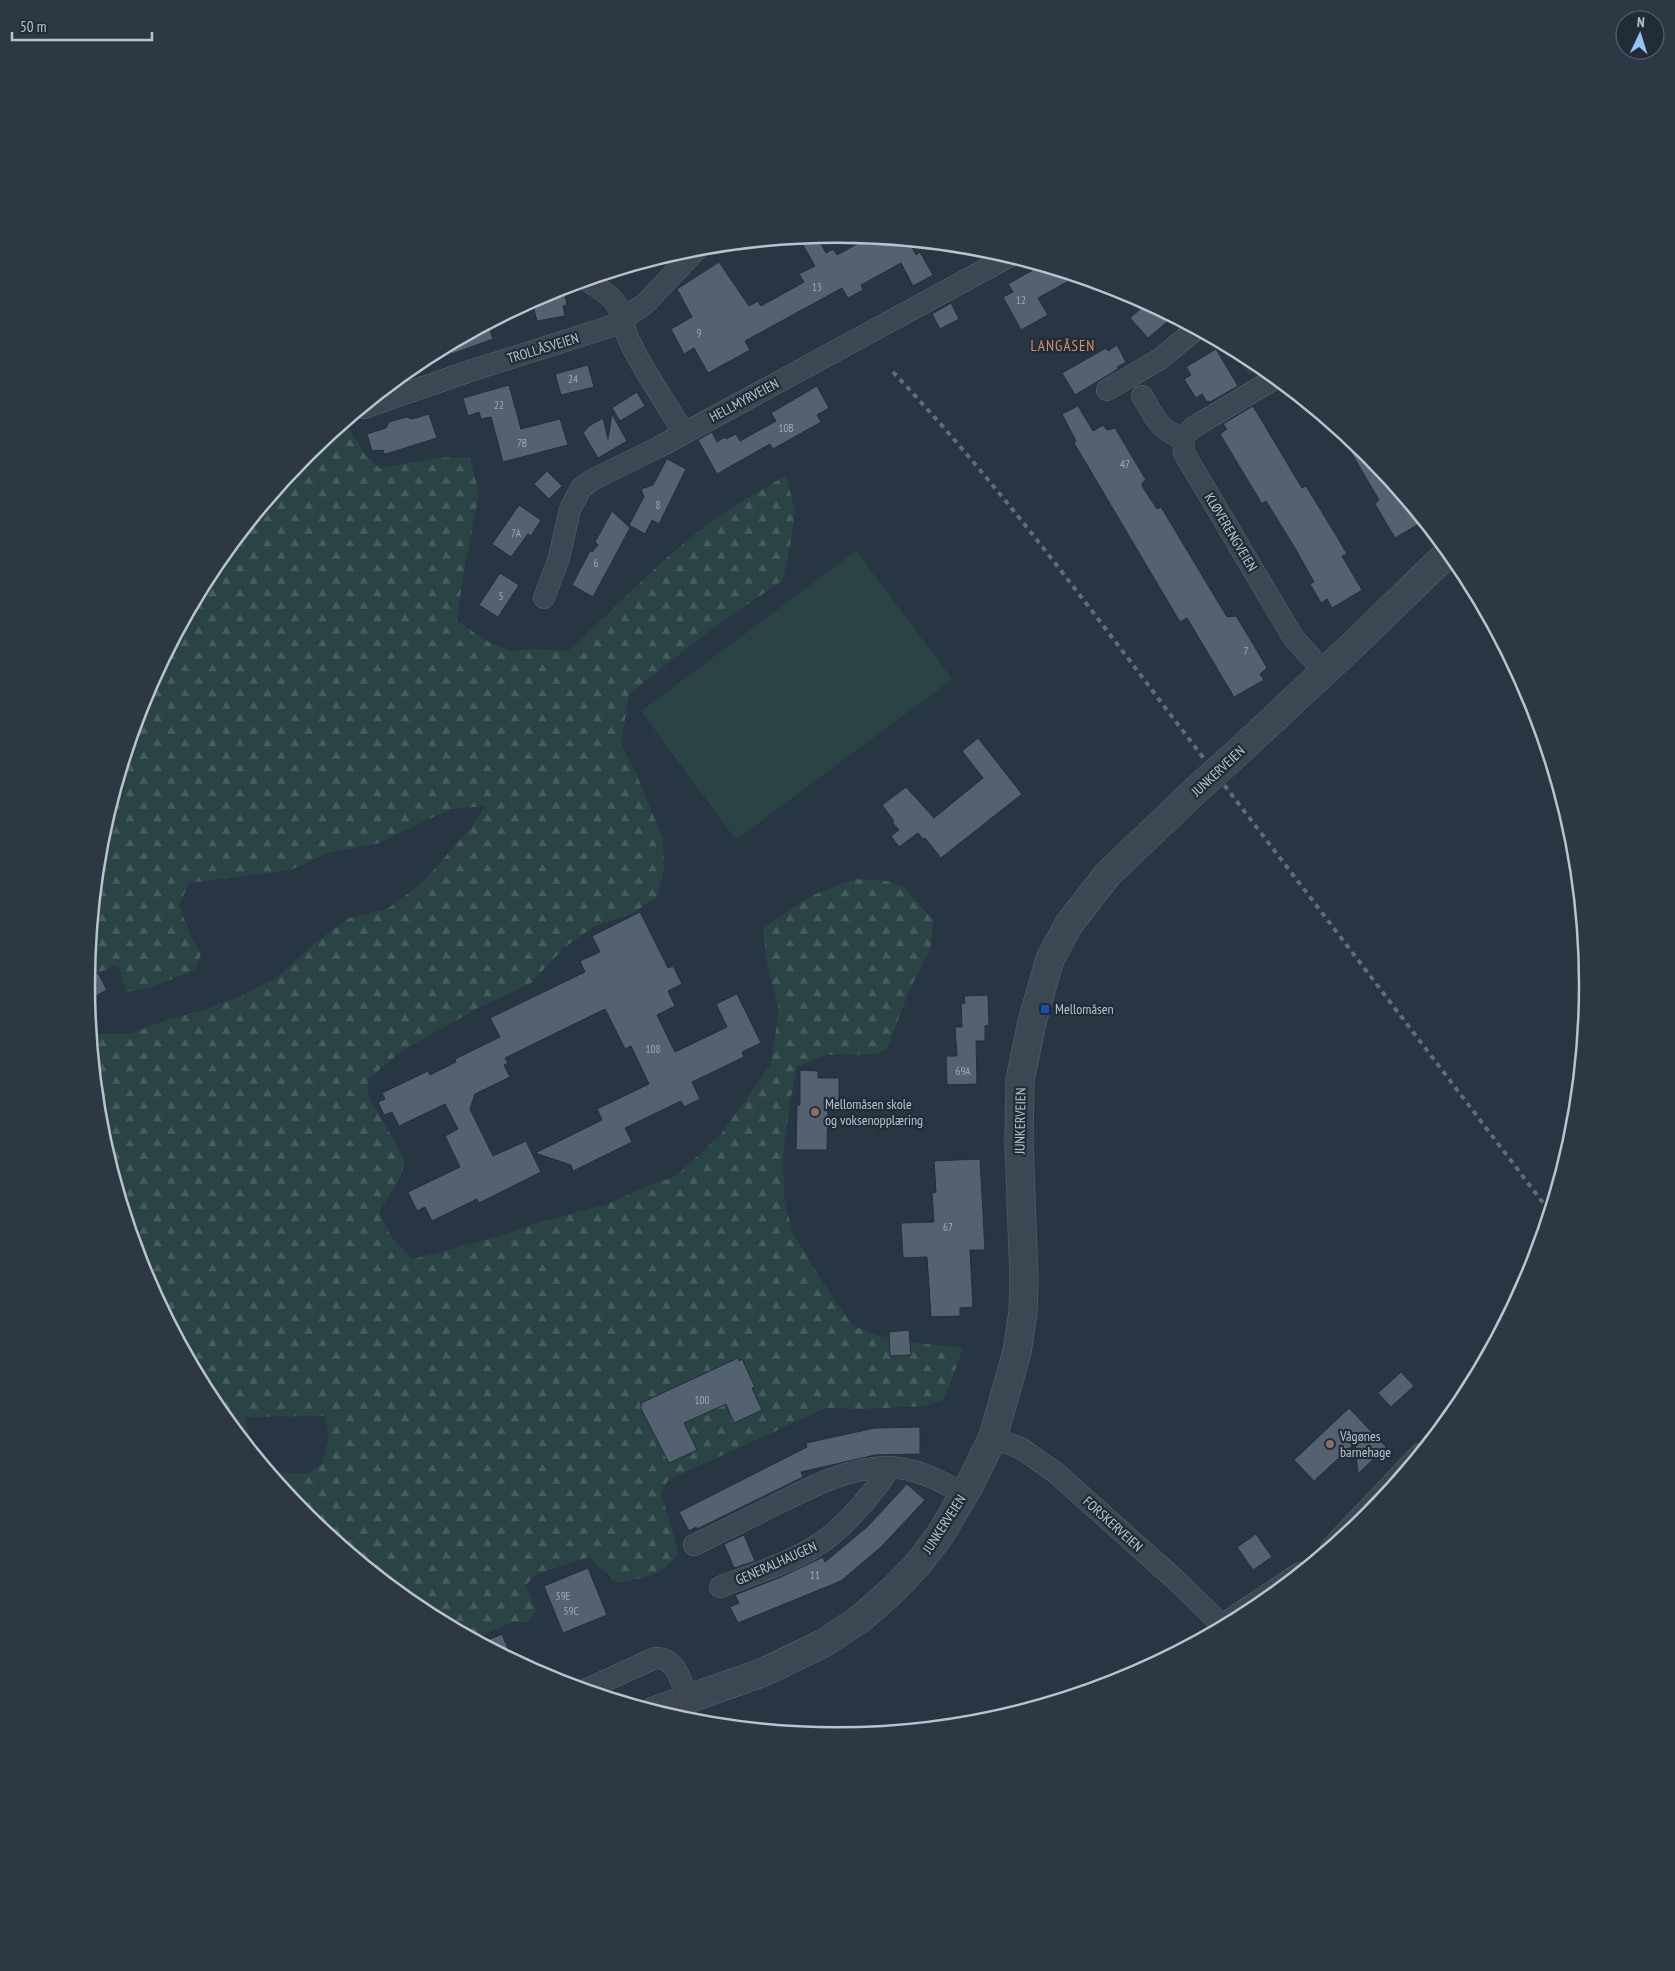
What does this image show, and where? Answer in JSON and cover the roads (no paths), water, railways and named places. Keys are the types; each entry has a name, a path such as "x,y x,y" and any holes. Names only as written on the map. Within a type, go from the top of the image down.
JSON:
{"street":[{"name":"TROLLÅSVEIEN","path":"376,403 473,370 612,326 645,304 689,258"},
{"name":"HELLMYRVEIEN","path":"544,598 559,558 570,509 581,488 592,480 683,433 1000,261"},
{"path":"593,284 615,301 624,319 627,338 683,433"},
{"path":"1107,390 1160,359 1192,333"},
{"path":"1142,396 1161,427 1169,433 1183,438 1192,428 1270,382"},
{"name":"KLØVERENGVEIEN","path":"1183,438 1184,453 1293,637 1324,672"},
{"name":"JUNKERVEIEN","path":"664,1707 764,1672 824,1643 860,1619 892,1591 918,1564 940,1535 964,1494 993,1436 1017,1352 1023,1312 1024,1280 1019,1141 1020,1080 1043,980 1058,941 1108,874 1351,648 1444,557"},
{"name":"FORSKERVEIEN","path":"993,1436 1022,1449 1056,1474 1178,1582 1219,1622"},
{"path":"694,1545 814,1486 856,1472 889,1467 910,1470 930,1476 964,1494"},
{"name":"GENERALHAUGEN","path":"720,1587 788,1560 813,1548 829,1537 883,1480 889,1467"},
{"path":"593,1687 655,1658 665,1658 673,1664 688,1699"}],"railway":[{"path":"893,372 933,415 1046,551 1546,1207"}],"place":[{"name":"Mellomåsen","path":"1045,1009"},
{"name":"Mellomåsen skole og voksenopplæring","path":"815,1112"},
{"name":"Vågønes barnehage","path":"1330,1444"}],"district":[{"name":"LANGÅSEN","path":"1063,346"}]}
